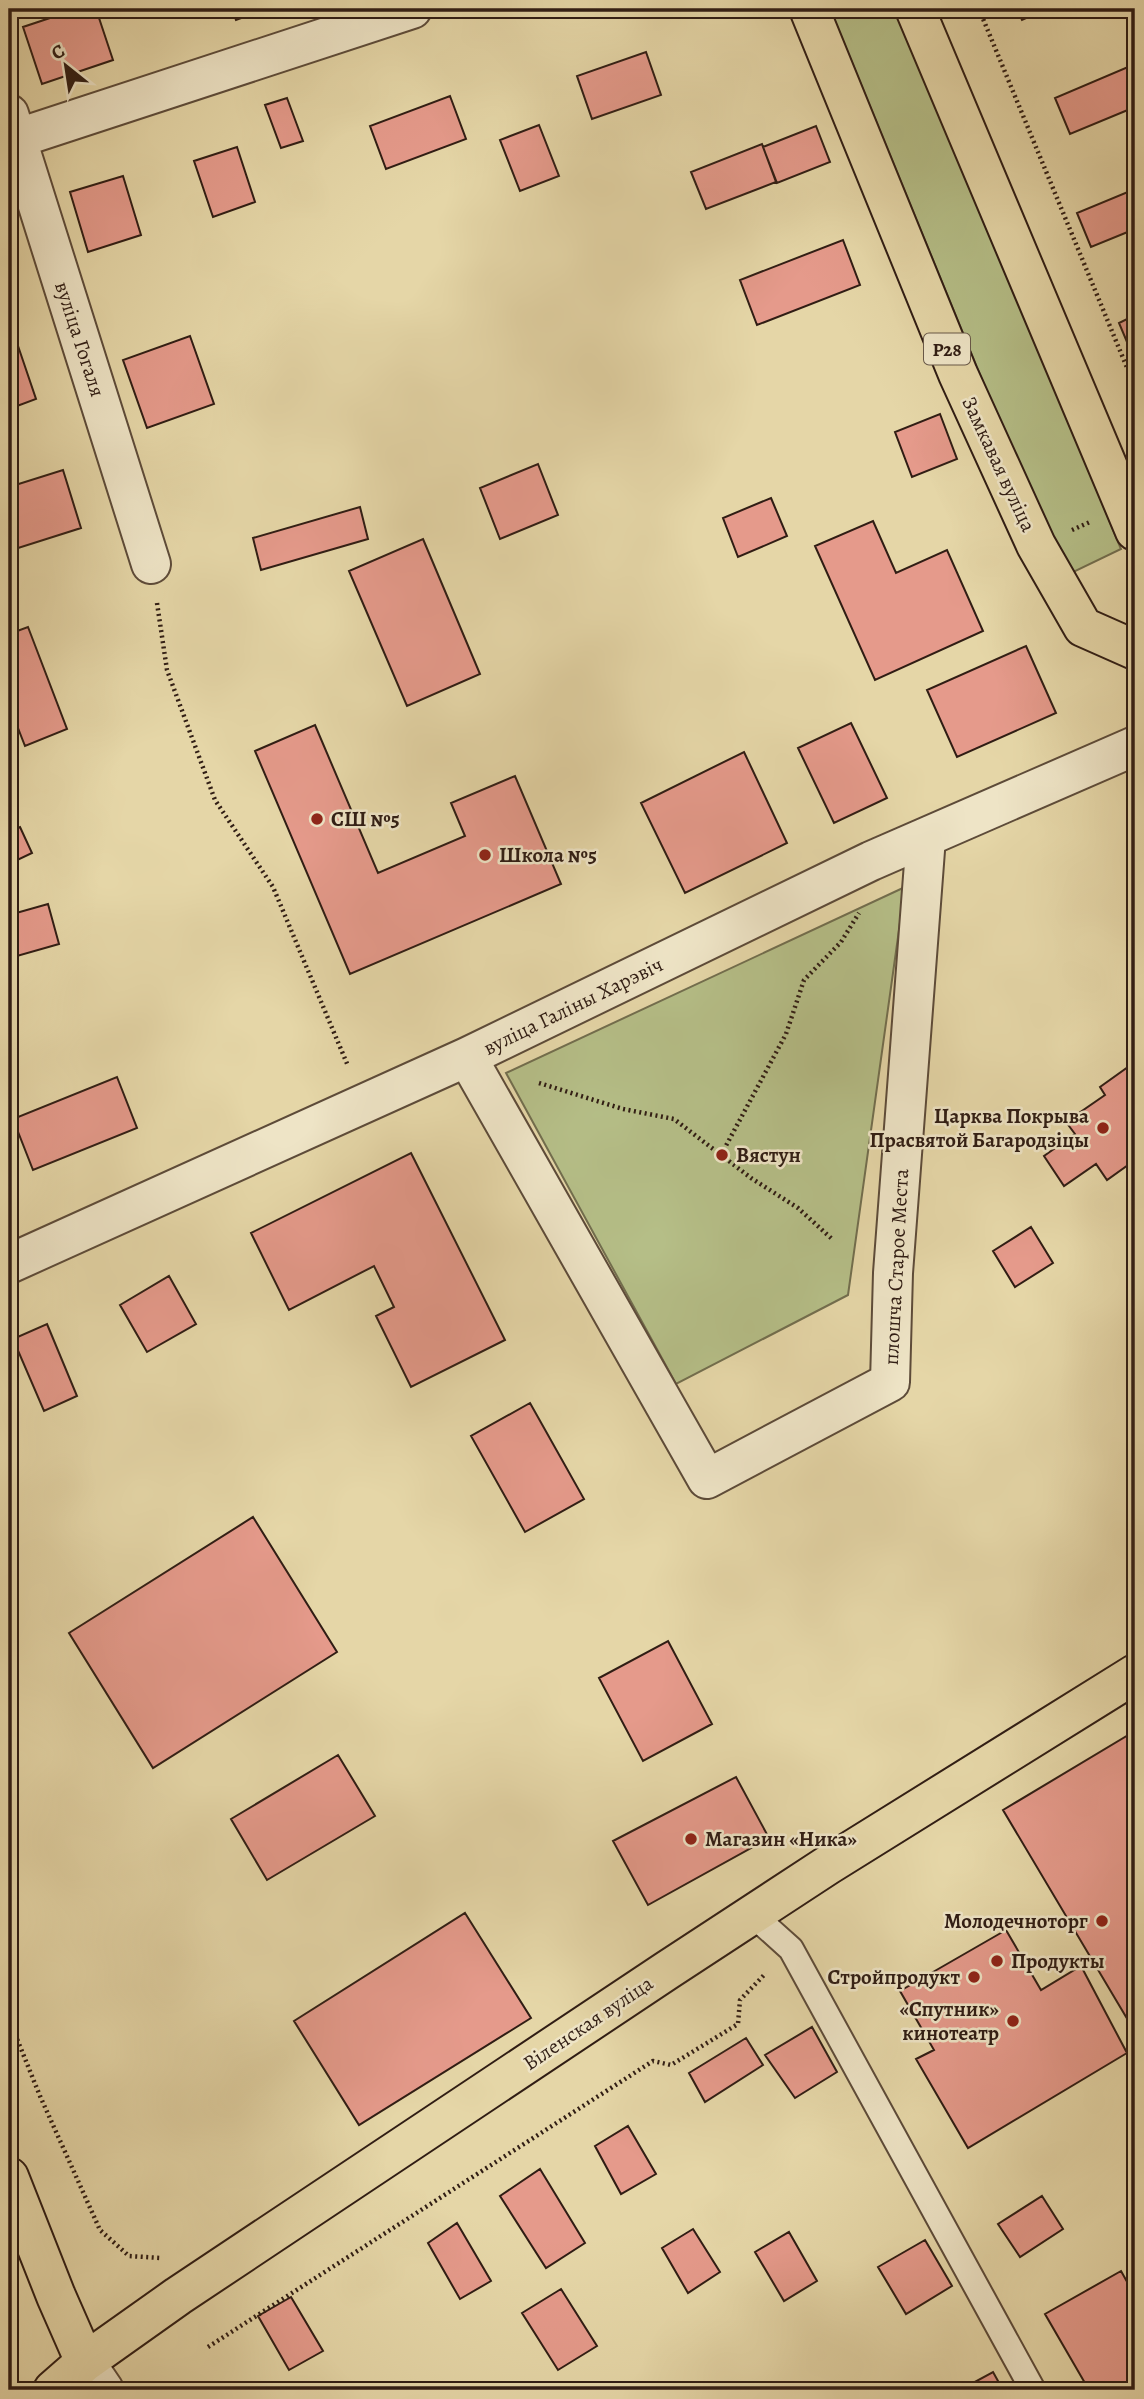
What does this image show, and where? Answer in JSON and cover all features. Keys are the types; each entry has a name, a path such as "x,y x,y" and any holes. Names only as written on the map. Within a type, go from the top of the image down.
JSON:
{"main road":[{"name":"Замкавая вуліца","path":"809,9 958,374 1036,545 1083,627 1135,650"},
{"path":"915,9 1130,519"},
{"name":"Віленская вуліца","path":"53,2390 94,2376 190,2288 752,1914 1135,1674"},
{"path":"9,2177 56,2296 94,2376"}],"street":[{"path":"11,131 412,9"},
{"name":"вуліца Гогаля","path":"11,131 151,564"},
{"name":"вуліца Галіны Харэвіч","path":"9,1264 467,1057 872,861 1135,746"},
{"name":"плошча Старое Места","path":"467,1057 707,1479 890,1382 893,1273 926,837"}],"lane":[{"path":"752,1914 791,1949 1033,2390"}],"path":[{"path":"979,9 1135,387"},
{"path":"1036,545 1130,519"},
{"path":"151,564 167,670 215,800 273,887 343,1051 362,1103"},
{"path":"721,1155 786,1034 804,980 841,942 859,912 872,861"},
{"path":"539,1083 623,1109 674,1119 798,1208 832,1239"},
{"path":"208,2347 653,2061 671,2065 738,2024 740,2000 791,1949"},
{"path":"9,2019 100,2230 129,2256 156,2259 167,2256"}],"green space":[{"path":"830,9 898,9 1121,549 1063,577"},
{"path":"905,887 848,1295 676,1384 506,1073"}],"building":[{"path":"77,9 96,9 113,60 42,84 23,27"},
{"path":"232,9 266,9 236,20"},
{"path":"1017,9 1046,9 1022,20"},
{"path":"646,52 661,95 592,119 577,76"},
{"path":"1135,64 1135,107 1070,134 1055,98"},
{"path":"450,96 466,139 386,169 370,126"},
{"path":"287,98 303,141 281,148 265,105"},
{"path":"539,125 559,176 520,191 500,140"},
{"path":"816,126 830,162 777,183 763,147"},
{"path":"762,144 776,182 706,209 691,172"},
{"path":"237,147 255,202 213,217 194,161"},
{"path":"123,176 141,235 88,252 70,192"},
{"path":"1135,189 1135,229 1091,247 1077,213"},
{"path":"843,240 860,285 757,325 740,280"},
{"path":"1135,315 1135,361 1119,323"},
{"path":"190,336 214,404 147,428 123,360"},
{"path":"16,340 36,399 9,409 9,343"},
{"path":"940,414 957,459 912,477 895,432"},
{"path":"538,464 558,515 500,539 480,488"},
{"path":"63,470 81,528 15,549 9,528 9,487"},
{"path":"771,498 787,536 738,557 723,518"},
{"path":"360,507 368,539 261,570 253,538"},
{"path":"873,521 896,573 947,550 983,631 875,680 815,546"},
{"path":"423,539 480,674 407,706 349,571"},
{"path":"28,627 67,729 25,746 9,705 9,634"},
{"path":"1026,646 1056,713 957,757 927,690"},
{"path":"851,723 887,798 834,823 798,748"},
{"name":"Школа №5","path":"315,725 378,873 465,836 451,803 515,776 561,884 350,974 255,751"},
{"path":"744,752 787,843 685,893 641,803"},
{"path":"20,827 32,853 9,864 9,832"},
{"path":"48,904 59,944 10,958 9,915"},
{"name":"Царква Покрыва Прасвятой Багародзіцы","path":"1135,1062 1135,1160 1107,1180 1096,1164 1064,1186 1044,1156 1075,1134 1066,1122 1105,1095 1100,1087"},
{"path":"117,1077 137,1128 33,1170 13,1119"},
{"path":"411,1153 505,1340 411,1387 376,1316 394,1307 374,1266 289,1310 251,1233"},
{"path":"1031,1227 1053,1263 1015,1287 993,1251"},
{"path":"169,1276 196,1324 147,1352 120,1305"},
{"path":"47,1324 77,1396 44,1411 13,1339"},
{"path":"530,1403 584,1499 525,1532 471,1436"},
{"path":"253,1517 337,1652 153,1768 69,1633"},
{"path":"668,1641 712,1724 643,1761 599,1678"},
{"name":"Молодечноторг","path":"1135,1731 1135,2032 1003,1810"},
{"path":"338,1755 375,1816 267,1880 231,1819"},
{"name":"Магазин «Ника»","path":"736,1777 769,1838 648,1905 613,1841"},
{"path":"465,1913 531,2018 359,2125 294,2021"},
{"name":"«Спутник» кинотеатр","path":"1006,1930 1041,1990 1081,1966 1127,2053 968,2148 916,2059 934,2050 900,1991"},
{"path":"812,2027 837,2072 795,2098 765,2055"},
{"path":"746,2038 763,2065 705,2102 689,2073"},
{"path":"628,2126 656,2174 621,2194 595,2146"},
{"path":"540,2169 585,2243 546,2268 500,2196"},
{"path":"1042,2196 1063,2229 1020,2257 998,2224"},
{"path":"457,2223 491,2281 460,2299 428,2243"},
{"path":"693,2229 720,2272 688,2293 662,2248"},
{"path":"789,2232 817,2281 784,2301 755,2252"},
{"path":"925,2240 952,2286 906,2314 878,2267"},
{"path":"1121,2271 1135,2296 1135,2390 1089,2390 1045,2314"},
{"path":"561,2289 597,2346 558,2370 522,2313"},
{"path":"291,2297 323,2351 289,2370 258,2316"},
{"path":"993,2372 1003,2390 960,2390"}],"place":[{"name":"СШ №5","path":"317,819"},
{"name":"Школа №5","path":"485,855"},
{"name":"Царква Покрыва Прасвятой Багародзіцы","path":"1103,1128"},
{"name":"Вястун","path":"722,1155"},
{"name":"Магазин «Ника»","path":"691,1839"},
{"name":"Молодечноторг","path":"1102,1921"},
{"name":"Продукты","path":"997,1961"},
{"name":"Стройпродукт","path":"974,1977"},
{"name":"«Спутник» кинотеатр","path":"1013,2021"}]}
